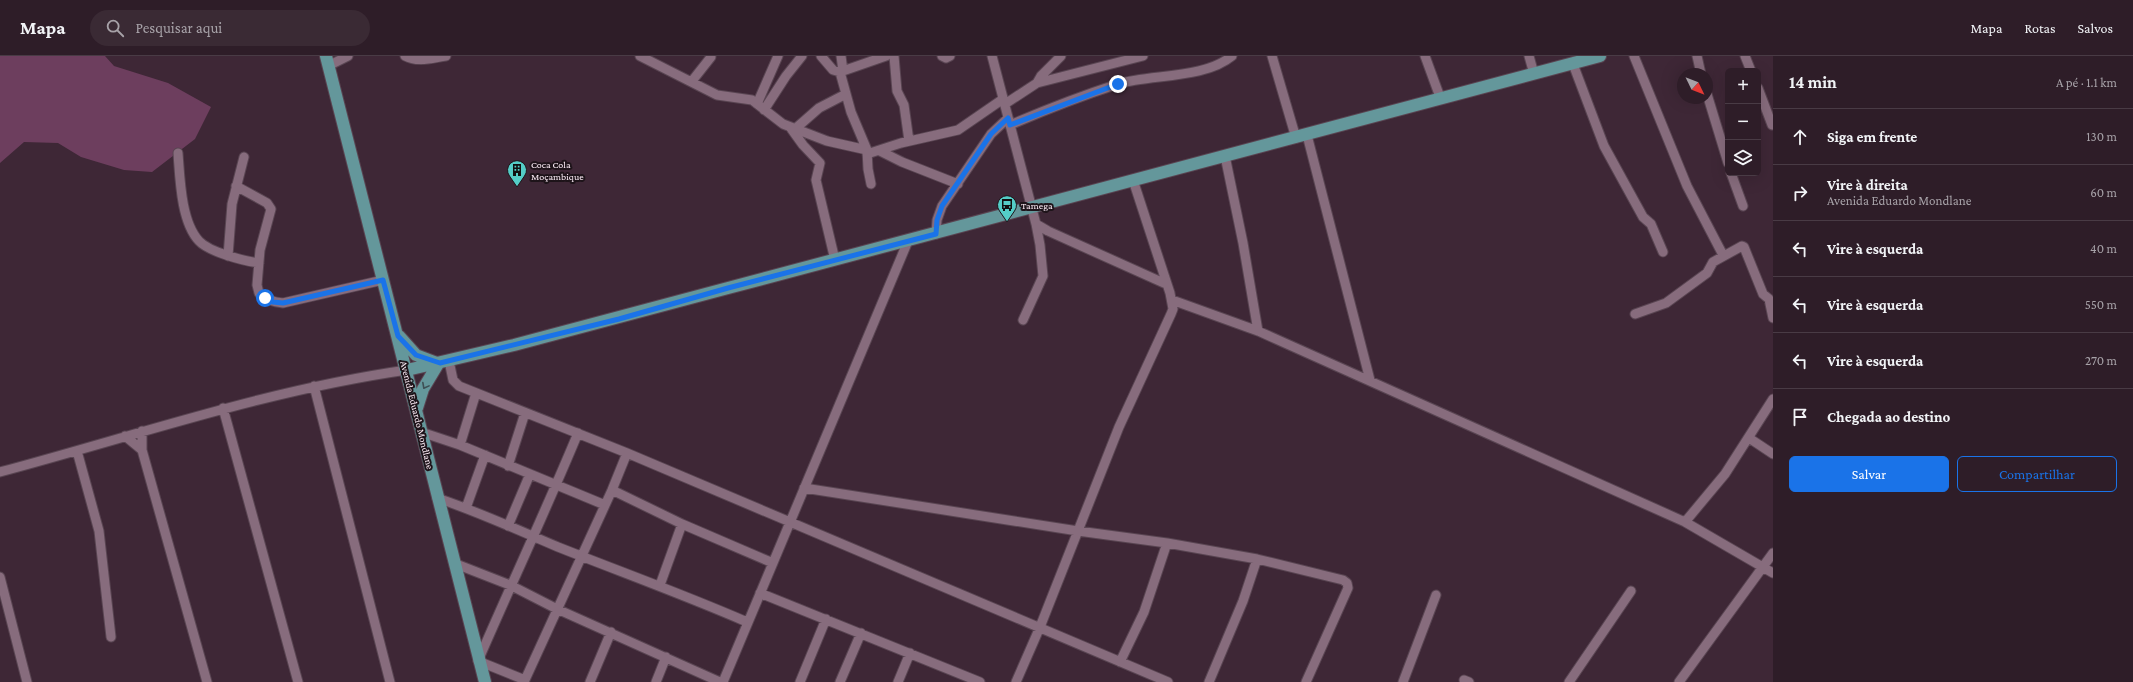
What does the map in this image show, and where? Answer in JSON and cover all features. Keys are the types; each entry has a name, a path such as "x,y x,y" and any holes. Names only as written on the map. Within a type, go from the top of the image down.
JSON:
{"main road":[{"path":"407,370 442,363 619,319 1301,136 1440,97 1600,56"},
{"name":"Avenida Eduardo Mondlane","path":"327,61 456,564 478,661 485,682"},
{"path":"398,336 416,355 442,363"},
{"path":"416,409 423,388 442,363"}],"street":[{"path":"405,56 425,60 446,56"},
{"path":"640,56 717,95 745,99 761,107 773,118 793,128 827,141 867,152 880,151 964,128 1004,102 1038,84 1143,56"},
{"path":"761,107 778,56"},
{"path":"761,107 802,56"},
{"path":"821,56 833,70 842,72 886,56"},
{"path":"841,56 846,94 853,118 867,152 871,184"},
{"path":"894,56 897,91 904,104 909,142"},
{"path":"942,56 946,58 950,56"},
{"path":"992,56 1040,244 1043,276 1023,320"},
{"path":"1038,84 1041,76 1061,56"},
{"path":"936,234 938,213 991,134 1009,122 1118,84 1146,78 1168,77 1202,70 1232,56"},
{"path":"1272,56 1301,136 1370,380"},
{"path":"1426,56 1440,97"},
{"path":"1529,56 1534,74"},
{"path":"1634,56 1687,186 1723,255"},
{"path":"1697,56 1700,68"},
{"path":"1745,56 1750,68"},
{"path":"327,61 347,57"},
{"path":"692,81 711,57"},
{"path":"1573,64 1604,146 1644,217 1651,224 1663,252"},
{"path":"793,128 819,108 846,94"},
{"path":"1761,96 1772,125"},
{"path":"1710,104 1725,152"},
{"path":"793,128 803,145 820,162 816,180 835,260"},
{"path":"880,151 902,162 958,184"},
{"path":"178,153 180,184 186,216 199,241 228,256 259,263"},
{"path":"1225,156 1243,243 1258,331"},
{"path":"228,256 230,218 236,186 244,157"},
{"path":"1732,176 1743,206"},
{"path":"1016,682 1040,627 1119,427 1171,314 1172,300 1133,180"},
{"path":"236,186 267,203 271,209 260,250 257,285 259,292 273,302 283,303 383,280"},
{"path":"1036,224 1048,231 1166,284"},
{"path":"723,682 908,241"},
{"path":"1635,314 1666,303 1707,273 1713,262 1723,255 1744,247 1762,294 1771,295 1773,318"},
{"path":"1172,300 1258,331 1685,522 1773,573"},
{"path":"442,363 453,380 459,386 627,453 1168,682"},
{"path":"0,472 223,408 314,386 407,370"},
{"path":"314,386 390,682"},
{"path":"460,445 476,393"},
{"path":"1685,522 1725,474 1773,398"},
{"path":"223,408 298,682"},
{"path":"508,466 525,413"},
{"path":"142,431 142,450 207,682"},
{"path":"421,432 460,445 605,505"},
{"path":"578,433 534,537 510,586 478,661 525,681 612,490 627,453"},
{"path":"125,436 142,450"},
{"path":"1749,438 1773,454"},
{"path":"77,451 99,531 112,637"},
{"path":"466,508 485,455"},
{"path":"508,526 530,474"},
{"path":"804,488 1078,531 1167,542 1257,559 1343,580 1347,583 1348,588 1306,682"},
{"path":"612,490 682,524 773,564"},
{"path":"438,498 582,556 660,585 747,622"},
{"path":"660,585 682,524"},
{"path":"1120,662 1144,612 1167,542"},
{"path":"1680,682 1773,553"},
{"path":"1209,682 1243,601 1257,559"},
{"path":"456,564 510,586 557,609 720,682"},
{"path":"0,577 26,682"},
{"path":"1569,682 1631,591"},
{"path":"760,593 910,653 959,678 980,682"},
{"path":"1403,682 1436,595"},
{"path":"800,682 826,619"},
{"path":"590,682 611,632"},
{"path":"840,682 861,633"},
{"path":"898,682 910,653"},
{"path":"656,682 666,657"}],"shaded area":[{"path":"0,56 105,56 114,66 168,83 211,107 195,139 152,172 124,170 81,157 58,143 24,142 0,163"}],"place":[{"name":"Coca Cola Moçambique","path":"517,187"},
{"name":"Tamega","path":"1007,222"}],"route":[{"path":"265,298 273,302 283,303 383,280 398,336 416,355 424,359 440,363 619,319 728,288 936,234 938,213 942,206 975,160 991,134 1008,118 1010,125 1035,114 1118,84"}]}
